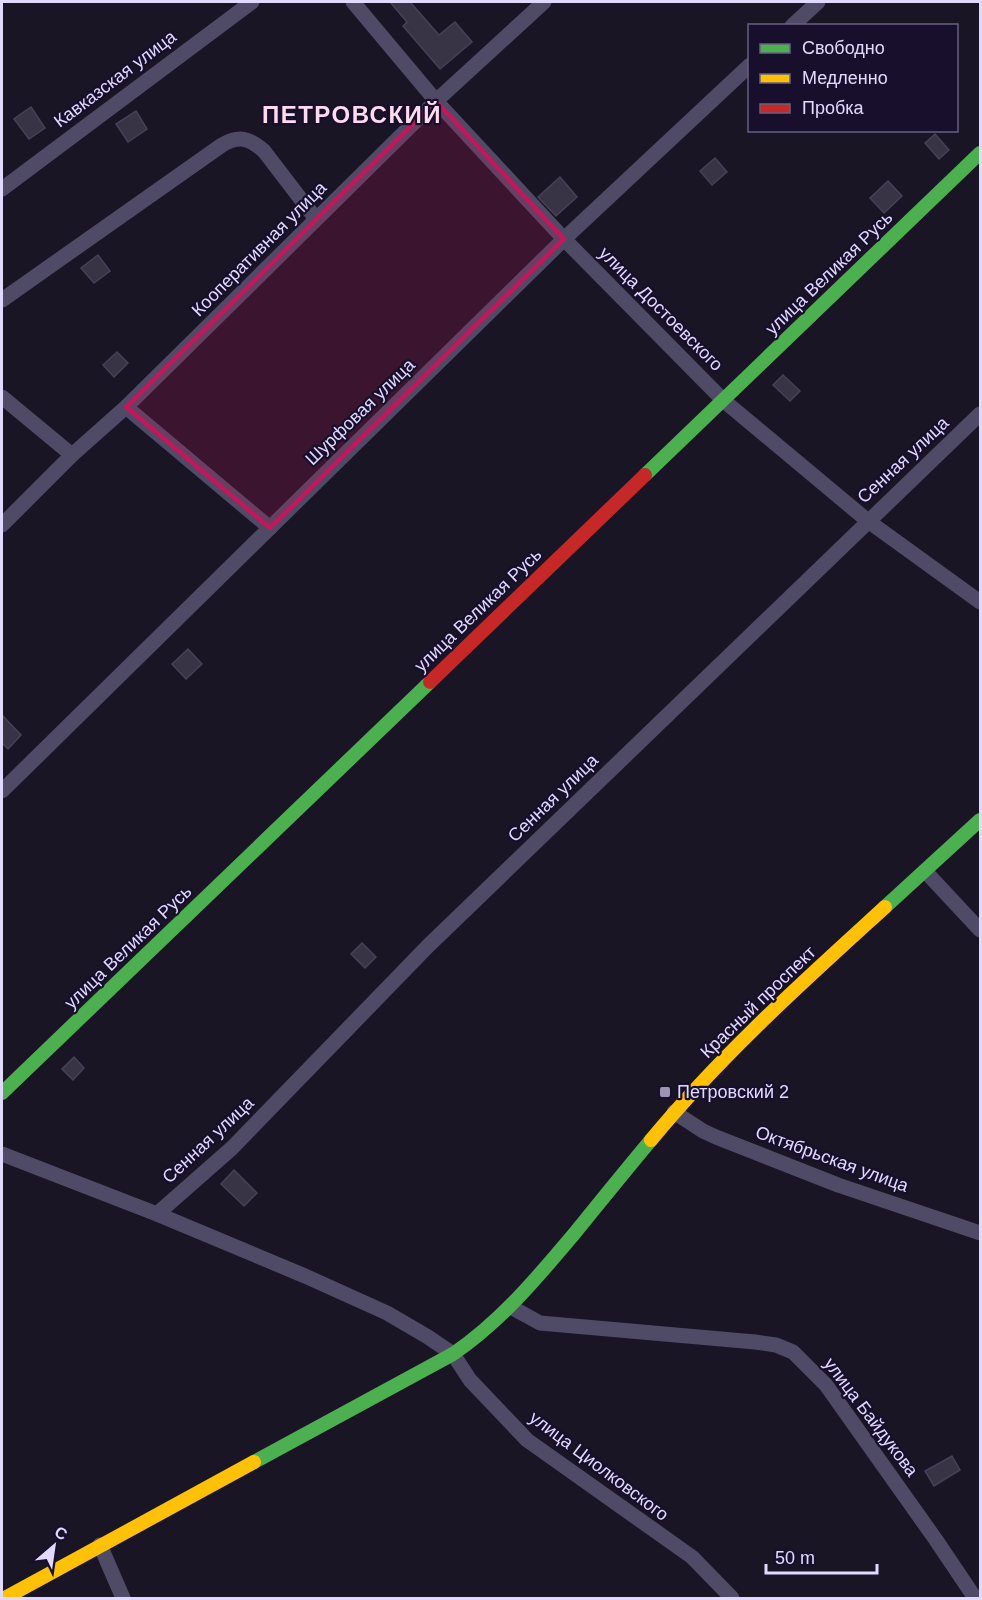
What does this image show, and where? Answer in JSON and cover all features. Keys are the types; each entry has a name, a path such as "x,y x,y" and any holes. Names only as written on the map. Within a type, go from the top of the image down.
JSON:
{"street":[{"name":"Кавказская улица","path":"2,189 252,2"},
{"name":"улица Достоевского","path":"353,2 436,101 564,238 723,400 868,520 981,602"},
{"name":"Кооперативная улица","path":"2,525 72,455 126,407 436,101 544,2"},
{"path":"794,24 818,2"},
{"name":"Шурфовая улица","path":"2,791 564,238 748,67"},
{"path":"2,300 234,138 244,138 264,151 316,219"},
{"name":"улица Великая Русь","path":"2,1093 981,153"},
{"path":"2,397 72,455"},
{"path":"126,407 270,528"},
{"name":"Сенная улица","path":"157,1214 232,1148 428,946 868,520 981,414"},
{"name":"Красный проспект","path":"5,1599 453,1354 475,1338 512,1307 674,1112 783,999 981,820"},
{"path":"926,871 981,930"},
{"name":"Октябрьская улица","path":"674,1112 716,1137 838,1185 979,1232"},
{"path":"2,1154 157,1214 305,1276 387,1313 453,1354"},
{"name":"улица Байдукова","path":"512,1307 540,1323 755,1342 776,1345 794,1352 826,1385 975,1599"},
{"name":"улица Циолковского","path":"453,1354 470,1380 527,1440 692,1557 732,1599"},
{"path":"100,1545 123,1599"}],"highlighted area":[{"path":"436,101 564,239 270,528 126,407"}],"building":[{"path":"390,2 410,2 439,35 455,22 472,42 440,69 403,26 407,22"},
{"path":"31,107 45,128 29,139 14,119"},
{"path":"136,111 147,129 128,142 116,124"},
{"path":"935,134 949,150 939,159 925,143"},
{"path":"715,158 727,172 712,185 700,171"},
{"path":"560,177 577,197 556,216 538,197"},
{"path":"888,181 902,196 884,213 870,198"},
{"path":"98,255 110,271 94,283 81,268"},
{"path":"117,352 128,363 114,377 103,365"},
{"path":"783,375 800,391 790,401 773,385"},
{"path":"188,649 202,664 186,679 172,664"},
{"path":"2,715 21,735 8,749 2,743"},
{"path":"362,943 376,957 365,968 351,954"},
{"path":"74,1057 84,1068 73,1080 62,1069"},
{"path":"234,1170 257,1193 244,1206 221,1184"},
{"path":"952,1456 960,1470 934,1486 925,1471"}],"traffic: fast":[{"path":"645,475 980,153"},
{"path":"2,1093 430,682"},
{"path":"885,907 980,820"},
{"path":"254,1462 453,1354 487,1328 532,1283 651,1140"}],"traffic: slow":[{"path":"651,1140 734,1048 885,907"},
{"path":"5,1598 254,1462"}],"traffic: jam":[{"path":"430,682 645,475"}],"place":[{"name":"Петровский 2","path":"665,1092"}],"district":[{"name":"ПЕТРОВСКИЙ","path":"352,114"}]}
